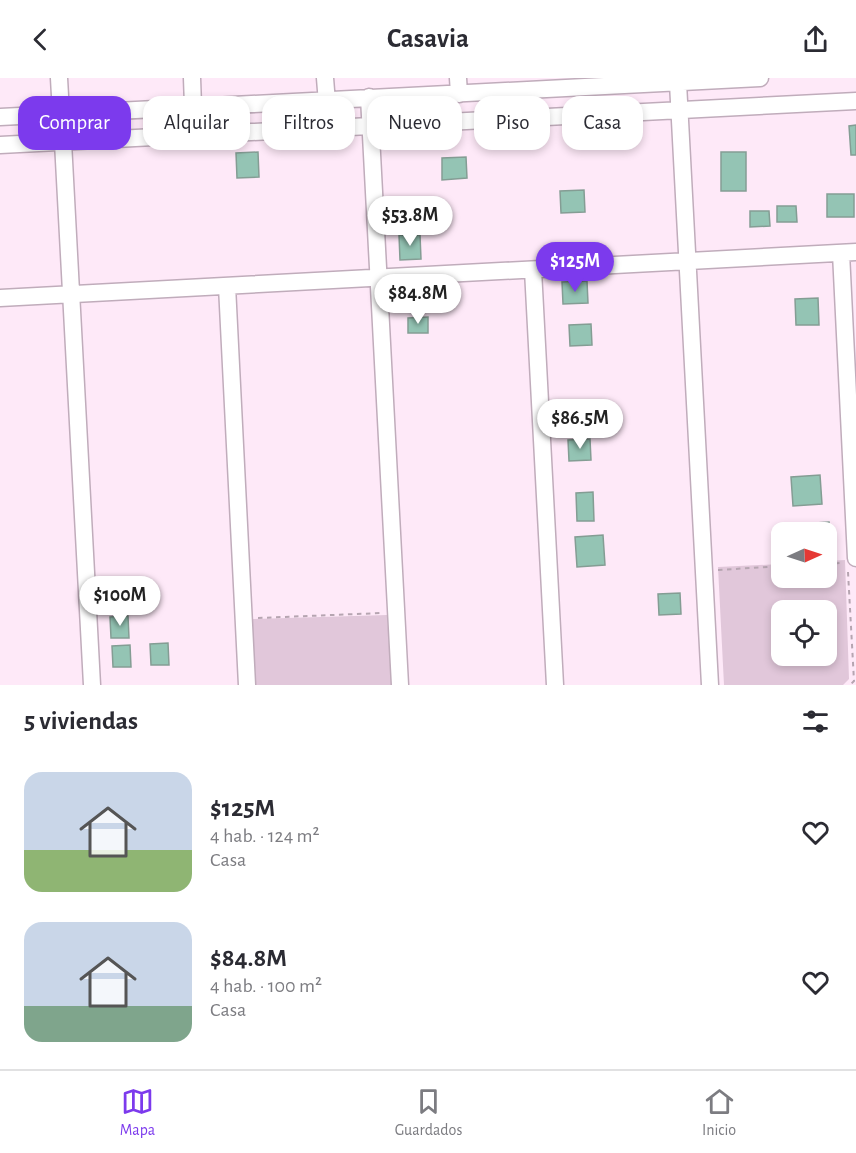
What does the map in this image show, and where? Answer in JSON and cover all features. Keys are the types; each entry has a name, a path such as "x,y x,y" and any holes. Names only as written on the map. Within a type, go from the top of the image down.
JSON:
{"street":[{"path":"59,78 60,96"},
{"path":"192,78 193,96"},
{"path":"325,78 326,96"},
{"path":"377,96 458,86 678,83 760,78"},
{"path":"724,79 725,107"},
{"path":"678,83 710,685"},
{"path":"462,121 856,100"},
{"path":"0,117 18,116"},
{"path":"0,145 18,144"},
{"path":"63,150 92,685"},
{"path":"371,150 400,685"},
{"path":"0,298 849,253 852,560"},
{"path":"533,270 555,685"},
{"path":"227,286 247,685"}],"path":[{"path":"850,685 854,681 852,560"},
{"path":"704,570 771,567"},
{"path":"244,619 396,612"}],"shaded area":[{"path":"837,560 845,560 849,679 843,685 724,685 718,567 771,564 771,588 837,588"},
{"path":"387,615 392,685 256,685 252,619"}],"building":[{"path":"856,125 856,155 851,155 849,126"},
{"path":"258,152 259,177 237,178 236,153"},
{"path":"721,152 746,152 746,191 721,191"},
{"path":"466,157 467,178 442,180 442,158"},
{"path":"584,190 585,212 561,213 560,191"},
{"path":"827,194 854,194 854,217 827,217"},
{"path":"777,206 796,206 797,222 777,222"},
{"path":"750,211 769,211 770,226 750,227"},
{"path":"399,235 420,235 421,259 400,260"},
{"path":"587,281 588,303 563,304 562,282"},
{"path":"818,298 819,325 796,325 795,299"},
{"path":"428,317 428,333 408,333 408,318"},
{"path":"591,324 592,345 570,346 569,325"},
{"path":"590,439 591,460 569,461 568,440"},
{"path":"820,475 822,504 793,506 791,477"},
{"path":"593,492 594,521 577,521 576,493"},
{"path":"603,535 605,565 577,567 575,537"},
{"path":"680,593 681,614 659,615 658,594"},
{"path":"128,616 129,638 111,638 110,617"},
{"path":"168,643 169,665 151,665 150,644"},
{"path":"130,645 131,667 113,667 112,646"}]}
